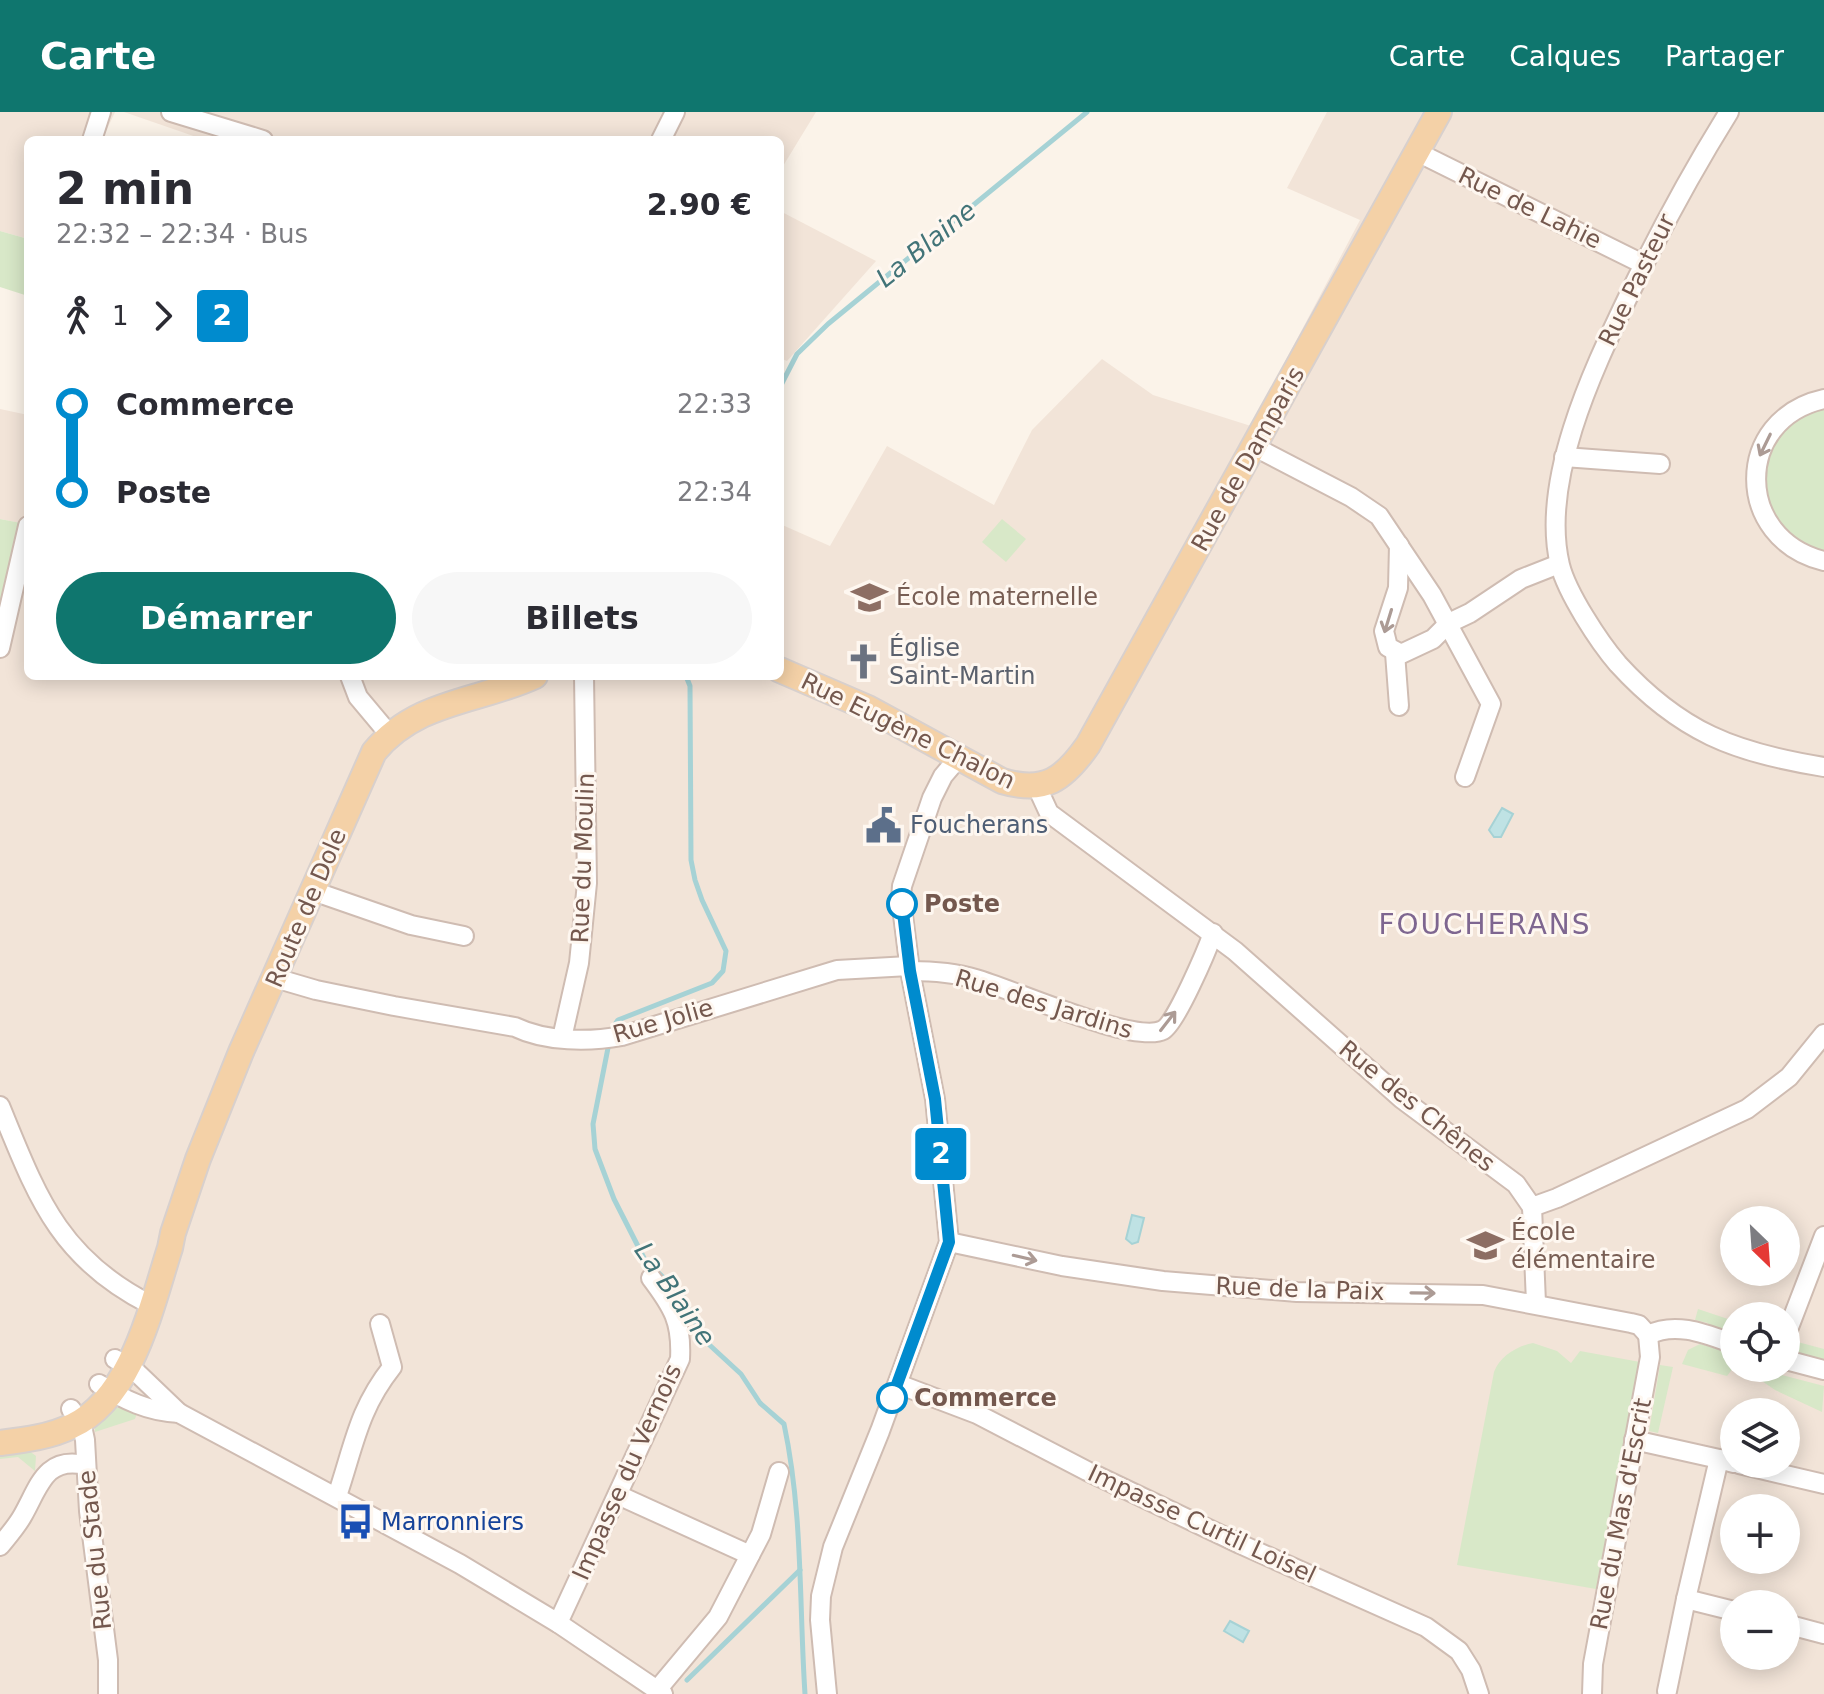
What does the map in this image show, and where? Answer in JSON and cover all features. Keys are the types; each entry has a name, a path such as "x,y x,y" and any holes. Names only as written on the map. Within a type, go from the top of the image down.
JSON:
{"main road":[{"name":"Rue de Damparis","path":"1037,787 1058,778 1076,762 1088,745 1439,112"},
{"name":"Rue Eugène Chalon","path":"784,672 868,708 1002,781 1020,787 1037,787"},
{"name":"Route de Dole","path":"0,1443 27,1439 76,1416 106,1389 122,1362 219,1105 374,752 389,734 427,712 523,680"},
{"name":"Route de Dole","path":"0,1433 76,1416"}],"street":[{"path":"93,136 101,112"},
{"path":"171,112 250,136"},
{"path":"663,136 675,112"},
{"name":"Rue Pasteur","path":"1729,112 1670,210 1585,392 1564,457 1556,506 1559,564 1595,634 1649,696 1669,712 1730,745 1768,758 1824,767"},
{"name":"Rue de Lahie","path":"1417,152 1643,264"},
{"path":"1824,399 1797,409 1774,428 1759,454 1756,474 1757,498 1773,530 1790,547 1824,561"},
{"path":"1255,447 1366,506 1379,516 1449,623 1491,704 1465,777"},
{"path":"1564,457 1660,464"},
{"path":"0,648 24,543"},
{"path":"1399,545 1398,588 1384,631 1388,647 1401,654 1433,639 1449,623 1470,613 1521,579 1559,564"},
{"path":"1395,653 1399,706"},
{"path":"352,680 358,697 389,734"},
{"name":"Rue du Moulin","path":"562,1038 579,963 587,883 584,680"},
{"path":"826,1693 820,1620 821,1596 830,1560 949,1242 935,1099 910,969 901,899 902,886 932,798 943,776 960,756"},
{"name":"Rue des Chênes","path":"1037,787 1049,813 1213,933 1402,1099 1516,1184 1532,1207"},
{"path":"313,891 411,925 464,936"},
{"name":"Rue des Jardins","path":"910,969 975,979 1125,1031 1153,1034 1167,1026 1213,933"},
{"name":"Rue Jolie","path":"275,978 347,996 562,1038 622,1036 837,970 910,969"},
{"path":"1536,1303 1532,1207 1571,1192 1747,1109 1789,1077 1824,1034"},
{"path":"0,1106 29,1176 68,1243 95,1270 144,1302"},
{"path":"1799,1302 1824,1236"},
{"name":"Rue de la Paix","path":"949,1242 1076,1269 1204,1286 1297,1292 1483,1295 1639,1325 1648,1335"},
{"name":"Impasse du Vernois","path":"558,1623 680,1359 681,1334 672,1306 651,1278"},
{"path":"337,1496 356,1431 374,1391 392,1367 380,1324"},
{"path":"1648,1335 1664,1327 1720,1340"},
{"name":"Rue du Mas d'Escrit","path":"1592,1694 1593,1664 1650,1357 1648,1335"},
{"path":"122,1362 179,1413 460,1564 558,1623 660,1692 718,1617 761,1534 779,1472"},
{"path":"1800,1364 1824,1370"},
{"name":"Impasse Curtil Loisel","path":"898,1384 977,1414 1240,1544 1426,1627 1459,1651 1471,1670 1479,1694"},
{"path":"106,1389 127,1401 162,1412 179,1413"},
{"name":"Rue du Stade","path":"76,1416 85,1440 85,1465 108,1660 108,1694"},
{"path":"1634,1440 1720,1460"},
{"path":"0,1546 23,1515 44,1476 54,1467 64,1464 85,1465"},
{"path":"1667,1691 1686,1599 1726,1478"},
{"path":"1799,1478 1824,1484"},
{"path":"618,1495 750,1555"},
{"path":"1686,1599 1720,1608"},
{"path":"1800,1628 1824,1634"}],"shaded area":[{"path":"0,112 115,112 104,136 24,136 24,238 0,231"},
{"path":"124,112 816,112 784,164 784,136 193,136"},
{"path":"1327,112 1824,112 1824,1694 0,1694 0,623 24,528 24,680 784,680 784,526 830,546 887,446 994,505 1032,430 1102,359 1153,395 1251,426 1360,220 1287,188"},
{"path":"784,213 876,261 787,361 784,360"},
{"path":"0,409 24,414 24,524 0,519"}],"green space":[{"path":"0,231 24,238 24,295 0,287"},
{"path":"1824,406 1824,554 1786,536 1763,498 1764,461 1787,423"},
{"path":"0,519 24,524 24,532 0,623"},
{"path":"1002,519 1026,539 1006,562 982,542"},
{"path":"1698,1309 1720,1316 1720,1331 1708,1327 1708,1323 1695,1320"},
{"path":"1533,1343 1557,1351 1571,1363 1580,1351 1640,1362 1596,1589 1457,1565 1494,1372 1500,1361 1510,1353"},
{"path":"1800,1343 1824,1349 1824,1363 1800,1357"},
{"path":"1700,1344 1720,1350 1720,1374 1682,1364 1688,1350"},
{"path":"1660,1365 1673,1367 1658,1433 1649,1431"},
{"path":"1800,1380 1824,1386 1822,1412 1800,1402 1800,1398 1792,1398 1763,1382"},
{"path":"110,1407 138,1410 135,1419 95,1432 95,1425"},
{"path":"28,1450 36,1456 35,1471 18,1457 0,1459 0,1451"}],"water":[{"path":"1502,808 1513,814 1501,837 1494,837 1489,830"},
{"path":"1132,1215 1144,1218 1138,1242 1132,1244 1126,1239"},
{"path":"1230,1621 1249,1631 1243,1642 1224,1631"}],"waterway":[{"name":"La Blaine","path":"784,379 797,354 828,324 1087,112"},
{"name":"La Blaine","path":"612,1029 618,1020 712,983 723,971 726,951 702,900 691,860 688,680"},
{"name":"La Blaine","path":"608,1048 593,1124 595,1149 614,1199 645,1260 683,1296 703,1339 741,1374 760,1403 784,1424 797,1525 805,1694"},
{"name":"La Blaine","path":"687,1680 800,1570"}],"bus line":[{"name":"2","path":"892,1398 949,1242 935,1099 917,1014 902,904"}],"place":[{"name":"École maternelle","path":"870,597"},
{"name":"Église Saint-Martin","path":"863,662"},
{"name":"Foucherans","path":"884,825"},
{"name":"Poste","path":"902,904"},
{"name":"École élémentaire","path":"1485,1246"},
{"name":"Commerce","path":"892,1398"},
{"name":"Marronniers","path":"355,1522"}],"district":[{"name":"FOUCHERANS","path":"1485,924"}]}
